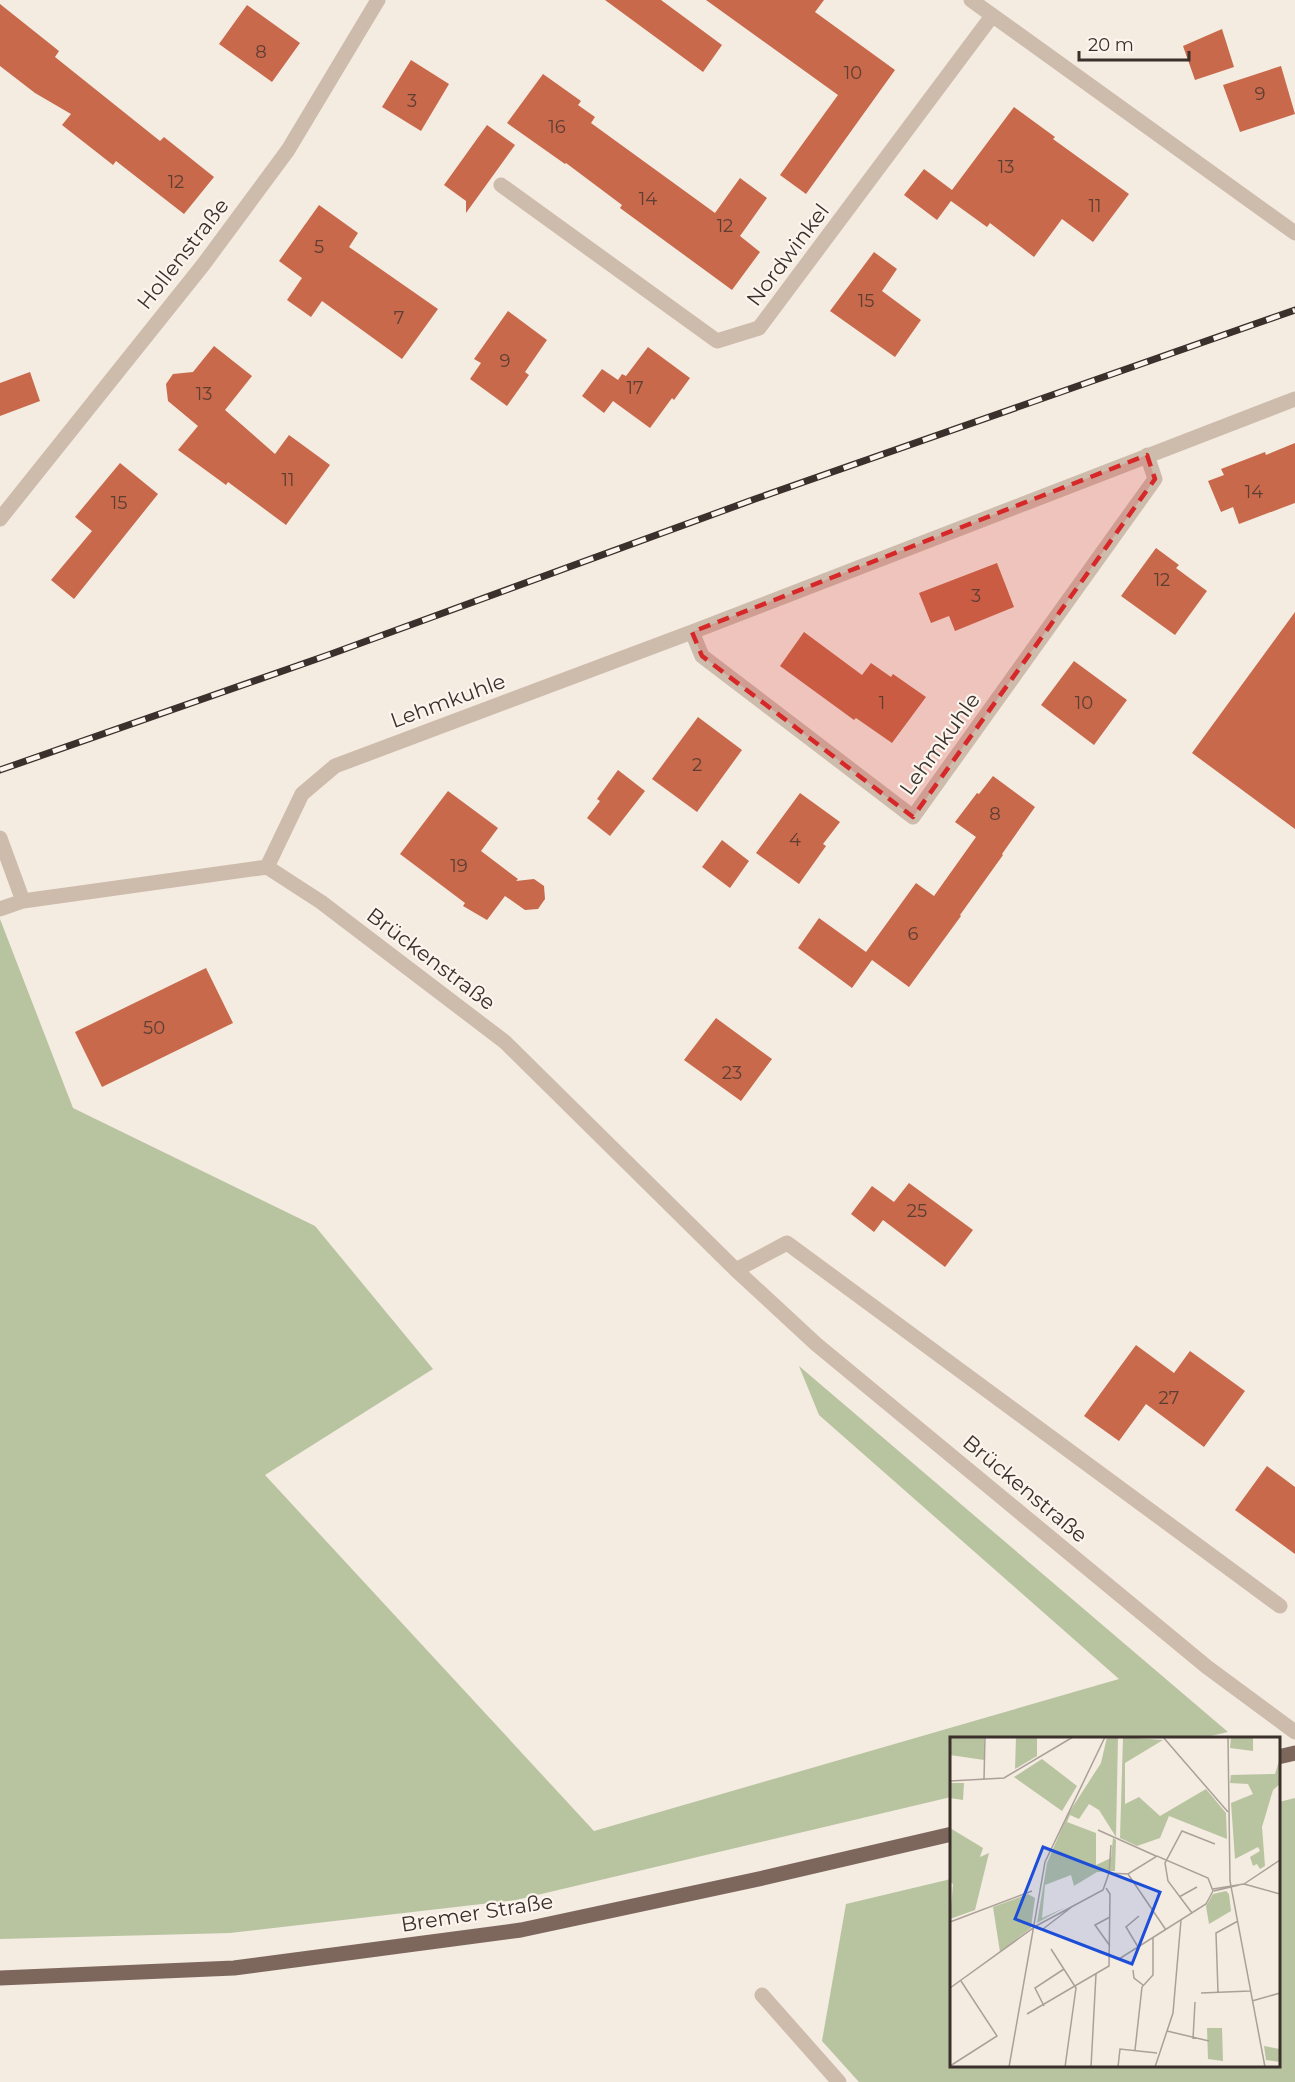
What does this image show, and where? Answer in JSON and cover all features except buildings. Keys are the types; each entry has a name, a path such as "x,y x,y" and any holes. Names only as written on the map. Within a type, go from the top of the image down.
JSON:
{"main road":[{"path":"1280,1757 1295,1753"},
{"name":"Bremer Straße","path":"0,1978 234,1968 520,1930 763,1878 950,1834"}],"street":[{"name":"Hollenstraße","path":"0,519 203,265 288,150 378,0"},
{"path":"971,0 1295,233"},
{"name":"Nordwinkel","path":"501,185 717,341 759,328 992,16"},
{"name":"Lehmkuhle","path":"267,867 302,794 335,766 692,632 1295,399"},
{"name":"Lehmkuhle","path":"692,632 702,656 914,817 1155,479 1147,455"},
{"path":"0,838 23,901"},
{"path":"0,909 23,901 267,867"},
{"name":"Brückenstraße","path":"267,867 321,902 505,1042 736,1270 816,1344 1207,1667 1295,1732"},
{"path":"736,1270 787,1243 1280,1606"},
{"path":"762,1995 839,2082"}],"highlighted area":[{"path":"1147,455 1155,479 913,817 702,656 692,632"}],"green space":[{"path":"0,919 73,1108 315,1226 433,1369 265,1475 594,1831 1119,1679 819,1415 799,1366 1228,1732 1206,1737 950,1737 950,1797 516,1900 230,1933 0,1939"},
{"path":"1295,1798 1295,2082 859,2082 822,2041 846,1904 950,1879 950,2067 1280,2067 1280,1802"}],"railway":[{"path":"0,770 331,654 755,499 1295,310"}]}
